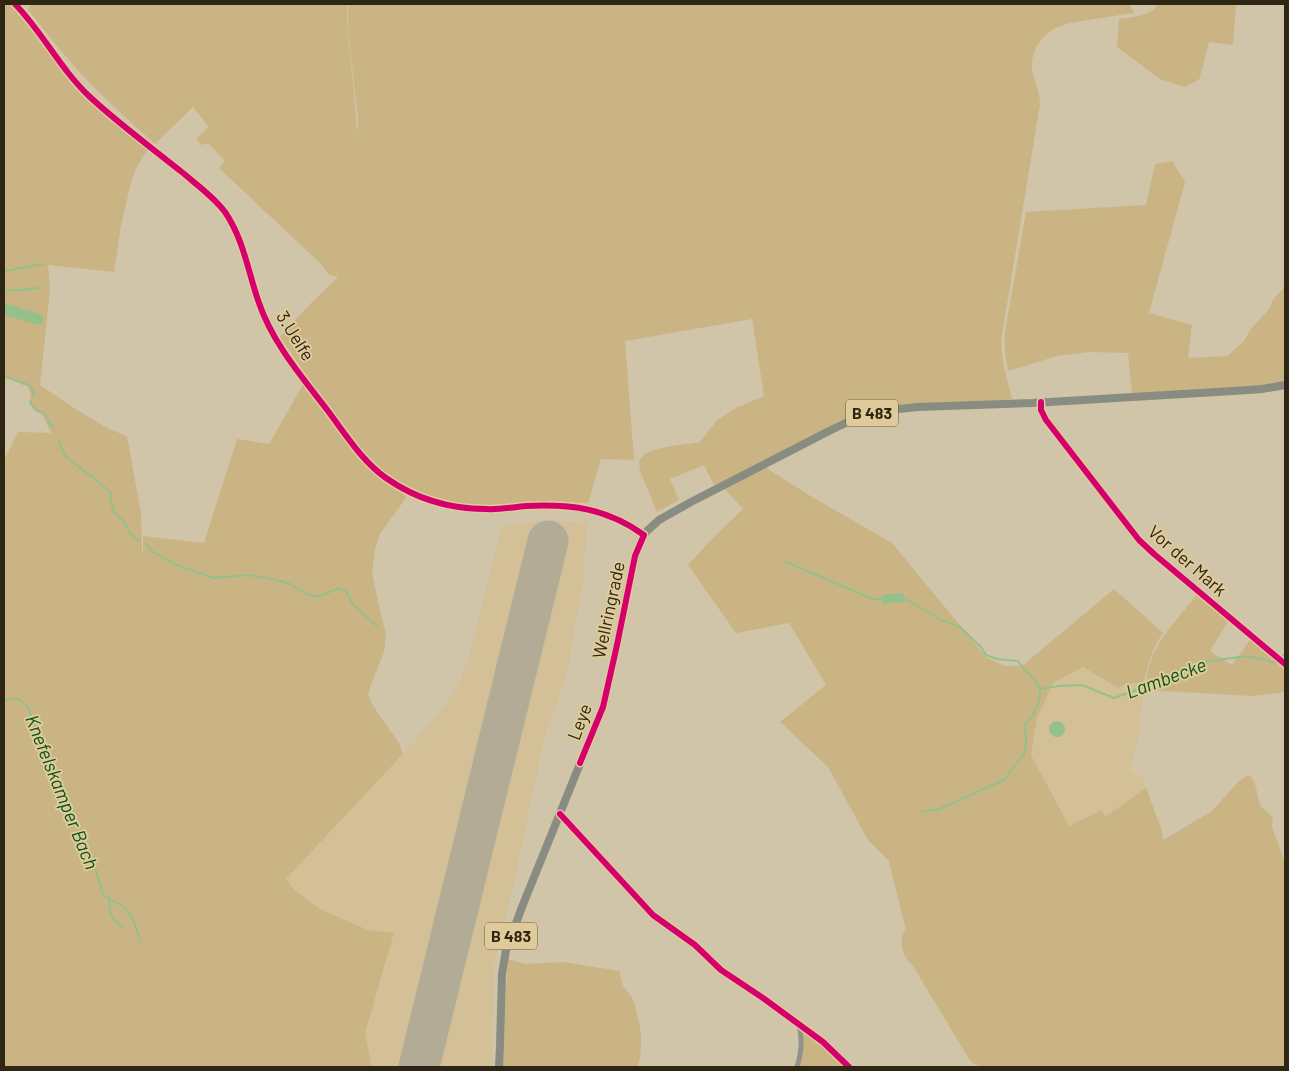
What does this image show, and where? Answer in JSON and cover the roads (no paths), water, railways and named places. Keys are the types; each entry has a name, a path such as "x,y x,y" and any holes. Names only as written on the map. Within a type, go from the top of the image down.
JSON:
{"main road":[{"name":"B 483","path":"1041,402 1262,389 1285,385"},
{"name":"Wellringrade","path":"607,692 635,556 644,535 658,520 829,431 872,413 918,407 1041,402"},
{"name":"Leye","path":"499,1067 503,960 522,907 594,732 607,692"}],"street":[{"name":"3.Uelfe","path":"15,4 37,30 65,70 89,96 201,188 224,210 240,241 259,304 276,340 356,449 377,471 414,494 446,505 488,510 552,505 575,506 595,510 622,521 644,535"},
{"name":"Vor der Mark","path":"1041,402 1043,416 1144,545 1190,586 1285,664"},
{"path":"560,814 653,915 695,945 721,970 823,1042 849,1067"},
{"path":"797,1067 801,1046 799,1026"}],"waterway":[{"path":"4,271 44,264"},
{"path":"4,291 41,288"},
{"path":"4,309 38,319"},
{"path":"4,376 29,385 34,393 33,397"},
{"path":"31,401 34,408 44,413 54,428"},
{"path":"59,440 66,457 110,492 113,511 125,523 130,533 139,541"},
{"path":"146,544 153,552 177,565 214,578 249,575 267,578 291,584 306,594 318,597 339,588 347,592 352,604 377,626"},
{"path":"786,562 873,599 880,599"},
{"path":"904,599 941,620 960,627 981,647 986,655 997,659 1018,661 1040,689"},
{"name":"Lambecke","path":"922,812 937,810 1004,780 1025,752 1024,726 1036,709 1040,689 1082,685 1114,698 1147,686 1179,670 1209,661 1247,656 1277,662"},
{"name":"Knefelskamper Bach","path":"4,701 14,698 27,706 40,741 63,784 96,871 103,895 109,898 110,908 115,921 123,927"},
{"name":"Knefelskamper Bach","path":"109,899 124,907 130,914 140,941"}]}
